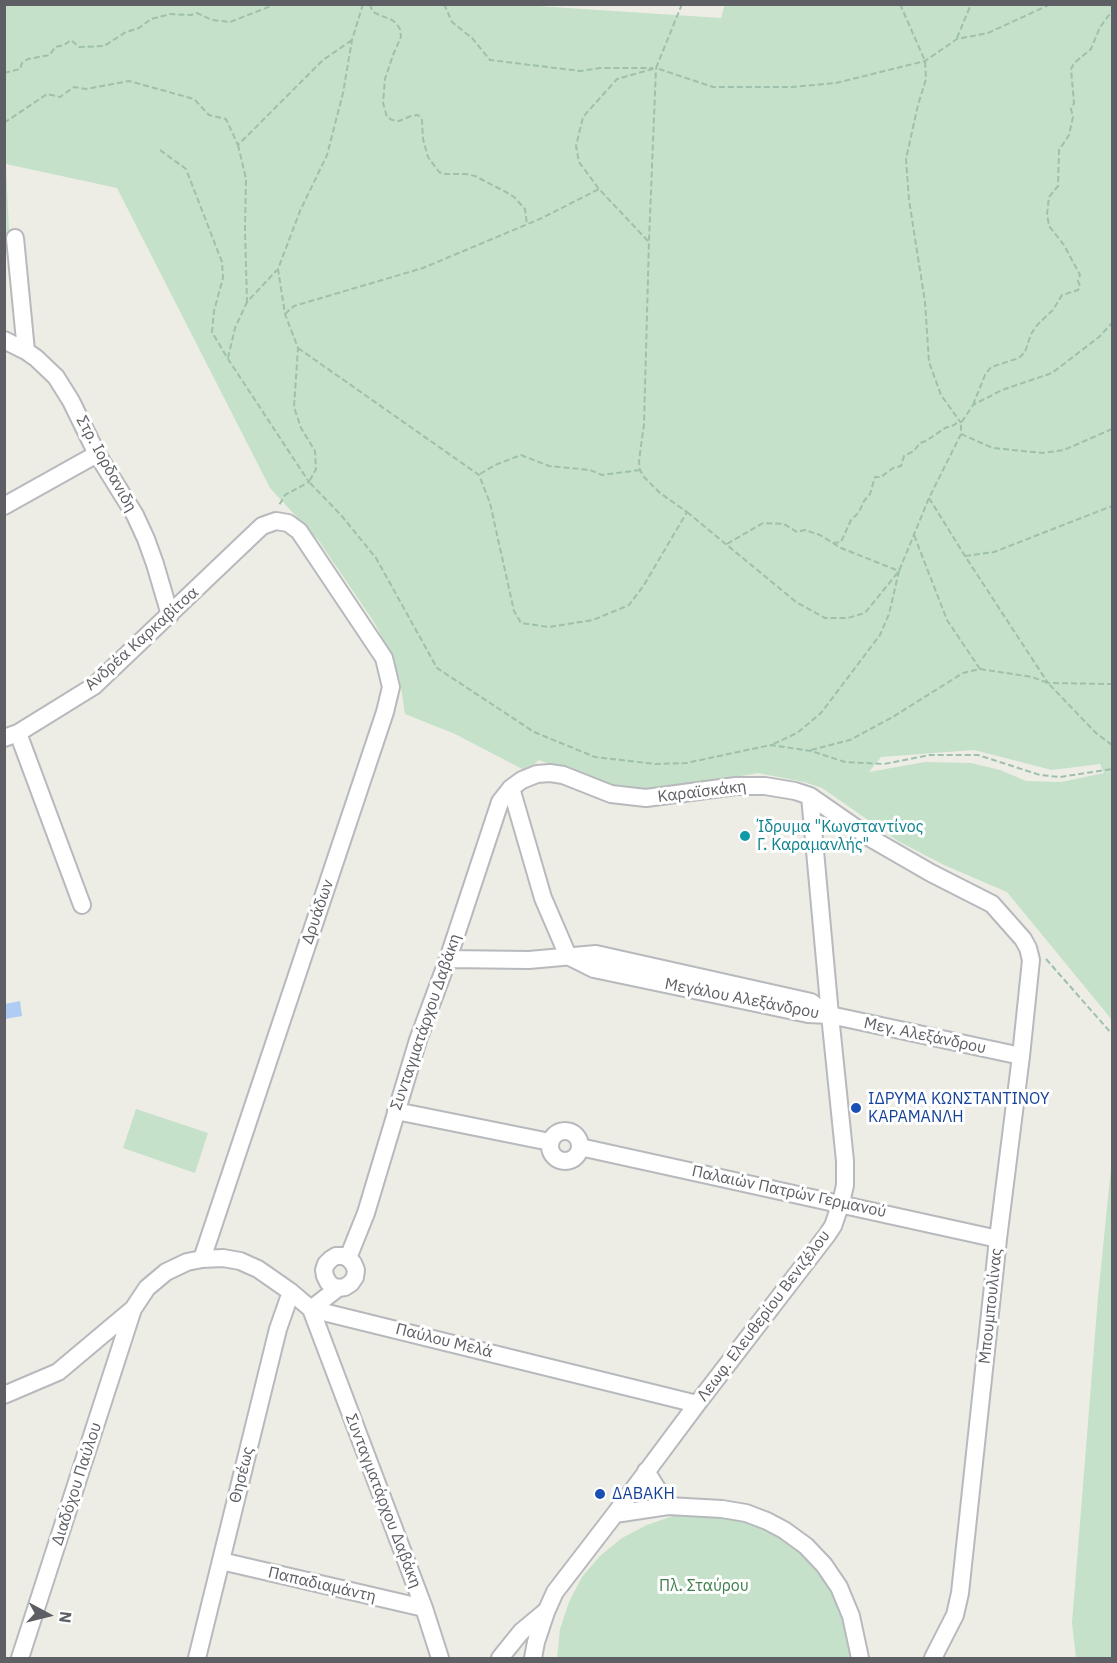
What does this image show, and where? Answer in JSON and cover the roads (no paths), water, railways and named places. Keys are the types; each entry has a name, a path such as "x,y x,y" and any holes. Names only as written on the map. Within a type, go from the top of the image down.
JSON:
{"street":[{"path":"15,238 27,351"},
{"name":"Στρ. Ιορδανιδη","path":"4,340 36,358 56,377 71,401 97,454 135,515 155,564 170,615"},
{"path":"4,506 97,454"},
{"name":"Ανδρέα Καρκαβίτσα","path":"11,736 94,686 262,526 271,522"},
{"name":"Δρυάδων","path":"202,1258 385,712 391,687 384,657 299,531 286,522 271,522"},
{"path":"11,736 82,905"},
{"name":"Καραϊσκάκη","path":"511,788 522,780 537,774 550,773 563,775 611,794 646,798 736,786 765,786 795,791 810,796 872,839 931,873 992,904 1023,939 1028,948"},
{"path":"448,959 529,960 568,956 543,898 511,788"},
{"name":"Συνταγματάρχου Δαβάκη","path":"440,1659 424,1608 311,1309 338,1288 351,1283 355,1277 356,1270 348,1258 366,1213 418,1040 448,959 500,802 511,788"},
{"name":"Λεωφ. Ελευθερίου Βενιζέλου","path":"533,1659 536,1642 555,1592 827,1235 833,1226 841,1203 846,1172 810,796"},
{"name":"Μπουμπουλίνας","path":"933,1659 955,1615 960,1593 998,1239 1021,1056 1030,960 1028,948"},
{"name":"Μεγάλου Αλεξάνδρου","path":"568,956 594,969 808,1014 830,1015"},
{"name":"Μεγ. Αλεξάνδρου","path":"830,1015 1021,1056"},
{"name":"Παλαιών Πατρών Γερμανού","path":"396,1111 550,1142 551,1152 563,1161 576,1156 580,1147 998,1239"},
{"path":"4,1395 58,1372 133,1309 147,1288 166,1272 202,1258"},
{"name":"Παύλου Μελά","path":"202,1258 240,1261 258,1269 311,1309 697,1404"},
{"name":"Θησέως","path":"197,1659 278,1329 291,1292"},
{"name":"Διαδόχου Παύλου","path":"20,1659 133,1309"},
{"path":"646,1471 668,1506"},
{"path":"615,1514 668,1506 722,1509 746,1513 784,1530 806,1546 824,1565 839,1587 851,1616 860,1659"},
{"name":"Παπαδιαμάντη","path":"221,1561 424,1608"},
{"name":"Λεωφ. Ελευθερίου Βενιζέλου","path":"502,1658 521,1632 546,1612"}],"water":[{"path":"20,1001 22,1016 5,1019 5,1004"}],"place":[{"name":"Ίδρυμα \"Κωνσταντίνος Γ. Καραμανλής\"","path":"745,836"},
{"name":"ΙΔΡΥΜΑ ΚΩΝΣΤΑΝΤΙΝΟΥ ΚΑΡΑΜΑΝΛΗ","path":"856,1108"},
{"name":"ΔΑΒΑΚΗ","path":"600,1494"}],"park label":[{"name":"Πλ. Σταύρου","path":"704,1586"}]}
